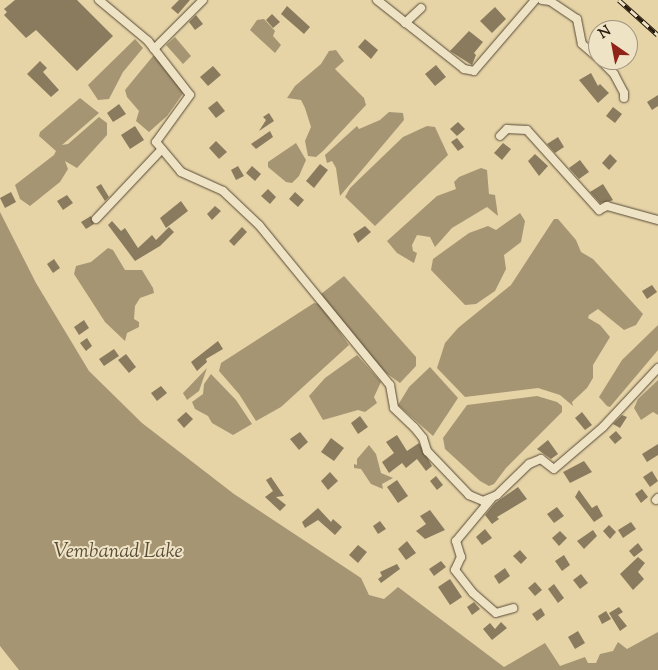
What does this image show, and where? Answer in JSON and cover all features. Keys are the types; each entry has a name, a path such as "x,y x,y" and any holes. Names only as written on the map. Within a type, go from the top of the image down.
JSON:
{"street":[{"path":"99,0 154,49 190,95 156,142 181,172 223,191 259,225 362,354 390,385 394,408 423,438 427,451 469,496 483,501 493,496"},
{"path":"154,49 203,0"},
{"path":"377,0 464,69 474,72 535,0"},
{"path":"542,0 550,1 577,19 582,44 588,49"},
{"path":"405,23 421,8"},
{"path":"608,70 619,83 624,98"},
{"path":"500,136 507,129 527,130 599,210 607,206 658,220"},
{"path":"96,219 162,149"},
{"path":"513,608 496,613 473,593 455,570 461,557 456,541 493,496 529,464 541,460 554,469 603,426 658,368"}],"water":[{"path":"264,19 275,31 273,36 281,45 275,53 250,30 257,20"},
{"path":"175,37 191,56 183,64 166,45"},
{"path":"135,39 143,48 123,72 109,99 98,100 88,85"},
{"path":"336,50 344,61 335,69 364,98 366,105 323,151 316,157 308,156 305,141 311,127 305,108 301,100 287,98 295,86 321,64 329,51"},
{"path":"153,56 158,57 184,92 167,116 149,132 136,121 139,111 127,97 125,90"},
{"path":"80,98 99,113 62,145 68,144 99,117 107,123 107,135 77,168 65,161 68,169 60,182 30,206 20,199 15,185 54,155 56,151 39,136 40,132"},
{"path":"389,112 403,113 404,120 340,196 336,168 332,161 327,163 325,155 357,126 359,129 380,120"},
{"path":"427,126 435,127 448,155 375,226 345,197 350,188 403,137"},
{"path":"296,143 306,160 299,176 292,183 286,182 268,167 268,162"},
{"path":"481,168 487,170 489,194 495,195 498,216 487,207 452,228 435,247 430,237 417,235 412,245 413,251 417,253 414,263 397,253 387,241 437,196 456,189 454,182 459,177"},
{"name":"Vembanad Lake","path":"0,212 36,283 89,371 142,423 234,494 361,578 369,595 384,599 398,587 504,667 545,643 560,666 585,657 588,663 596,663 600,654 613,651 618,642 627,649 658,632 658,670 19,670 0,646"},
{"path":"520,213 525,221 521,242 504,255 506,269 495,291 476,304 465,305 431,270 433,259 469,233 488,226 496,230"},
{"path":"554,219 558,219 576,240 581,252 593,259 643,314 636,325 624,330 598,309 589,315 588,318 600,325 610,337 593,365 593,378 587,388 572,402 573,406 560,395 538,388 465,397 437,368 445,343 458,328 511,285"},
{"path":"108,248 113,250 125,270 142,270 154,293 140,298 135,306 134,319 139,322 139,327 127,333 125,341 105,322 74,274 76,266 91,262"},
{"path":"344,276 416,357 416,366 400,383 386,373 366,352 321,294"},
{"path":"314,303 320,304 349,345 281,407 256,421 239,394 219,371 221,363"},
{"path":"658,325 658,350 610,407 607,406 599,397 622,360"},
{"path":"357,355 381,382 374,397 377,403 365,412 358,410 323,420 309,396 325,378"},
{"path":"430,367 458,398 433,436 398,405 409,387"},
{"path":"207,368 199,391 187,400 183,393"},
{"path":"211,374 236,400 252,424 233,435 212,423 208,416 195,409 192,402 203,394 204,384"},
{"path":"658,380 658,415 653,412 641,420 634,408 638,399"},
{"path":"537,396 557,402 562,406 562,412 506,468 494,484 489,486 480,481 445,449 443,438 467,405"},
{"path":"369,445 376,454 381,473 393,478 382,484 383,489 371,484 361,469 354,468 354,464 357,465 357,459"}],"building":[{"path":"15,0 77,0 113,36 77,71 36,30 26,38 4,15 7,12 4,9"},
{"path":"179,0 190,0 178,14 171,8"},
{"path":"287,6 310,27 304,34 281,14"},
{"path":"495,7 506,19 492,33 480,21"},
{"path":"272,14 280,22 273,28 266,20"},
{"path":"196,15 203,24 195,30 189,22"},
{"path":"469,31 483,42 474,53 476,55 472,65 450,51"},
{"path":"365,39 378,50 371,59 358,47"},
{"path":"40,61 47,68 43,72 59,90 51,97 27,74"},
{"path":"436,65 446,77 435,86 425,74"},
{"path":"213,66 221,75 208,86 200,77"},
{"path":"591,73 598,86 600,84 609,93 598,103 579,80"},
{"path":"658,95 658,106 652,110 647,102"},
{"path":"217,101 225,111 216,118 208,108"},
{"path":"119,104 126,114 113,122 107,113"},
{"path":"613,107 622,114 615,123 606,116"},
{"path":"269,113 274,121 259,131 266,120 263,117"},
{"path":"458,122 465,129 457,136 450,129"},
{"path":"135,126 144,140 130,149 121,135"},
{"path":"270,131 273,137 256,149 251,144"},
{"path":"558,137 564,147 555,153 547,144"},
{"path":"457,138 464,147 458,151 451,142"},
{"path":"216,141 227,152 219,159 209,148"},
{"path":"503,143 511,149 502,160 494,153"},
{"path":"535,154 548,166 539,176 528,161"},
{"path":"610,154 617,161 609,170 602,163"},
{"path":"580,160 589,172 579,179 569,168"},
{"path":"320,164 328,170 314,188 306,181"},
{"path":"238,166 244,176 236,180 231,170"},
{"path":"252,166 261,174 255,181 246,173"},
{"path":"101,184 109,197 105,201 96,187"},
{"path":"603,184 613,200 600,203 590,192"},
{"path":"268,189 276,197 270,204 261,196"},
{"path":"11,192 16,202 5,208 0,198"},
{"path":"295,192 304,200 298,207 289,199"},
{"path":"67,195 73,203 63,210 57,201"},
{"path":"181,201 188,211 166,228 160,218"},
{"path":"215,206 221,211 212,220 207,214"},
{"path":"91,216 94,224 86,229 81,222"},
{"path":"112,221 121,231 125,228 138,248 152,235 156,240 169,227 174,232 160,246 135,261 108,225"},
{"path":"365,226 371,232 358,243 353,234"},
{"path":"242,227 247,232 234,246 229,241"},
{"path":"54,259 60,268 53,273 47,264"},
{"path":"652,285 657,292 647,299 642,291"},
{"path":"84,320 89,328 79,335 74,327"},
{"path":"87,338 92,346 86,351 80,343"},
{"path":"218,341 223,349 206,359 207,362 197,371 191,362"},
{"path":"114,349 119,356 104,366 99,359"},
{"path":"126,354 136,367 129,373 118,360"},
{"path":"161,386 167,393 157,401 151,393"},
{"path":"186,412 193,419 184,428 177,420"},
{"path":"582,412 592,425 585,430 575,418"},
{"path":"622,415 627,417 620,428 613,424"},
{"path":"360,416 368,427 358,434 351,423"},
{"path":"616,431 622,438 615,444 609,437"},
{"path":"300,432 308,442 299,450 290,439"},
{"path":"397,435 407,451 419,443 432,466 426,471 417,459 406,468 402,463 389,473 382,462 394,453 386,442"},
{"path":"331,438 344,448 334,461 321,452"},
{"path":"548,440 558,454 551,459 537,449"},
{"path":"658,444 658,455 647,462 642,454"},
{"path":"584,461 592,472 570,483 563,472"},
{"path":"652,471 658,481 650,487 643,477"},
{"path":"330,472 338,481 328,490 321,481"},
{"path":"436,476 443,485 437,490 430,481"},
{"path":"271,477 284,496 276,497 286,505 280,511 265,497 273,491 266,480"},
{"path":"397,480 408,496 398,503 387,487"},
{"path":"518,487 527,499 497,517 499,519 492,524 485,515 495,503"},
{"path":"642,489 648,497 641,503 635,494"},
{"path":"579,490 592,508 597,505 603,516 594,522 575,497"},
{"path":"557,507 564,516 554,523 547,514"},
{"path":"318,508 331,522 333,519 342,527 335,535 318,520 305,528 302,522"},
{"path":"430,510 445,530 425,539 416,531 426,524 420,516"},
{"path":"380,521 386,529 378,534 373,526"},
{"path":"631,522 636,529 623,538 618,530"},
{"path":"609,525 616,532 610,539 603,531"},
{"path":"485,529 492,538 482,545 476,537"},
{"path":"593,530 597,536 584,549 577,541"},
{"path":"560,531 567,538 559,546 552,538"},
{"path":"407,541 416,553 406,560 398,549"},
{"path":"638,543 643,550 634,557 629,551"},
{"path":"358,545 367,552 358,563 349,555"},
{"path":"520,550 527,558 521,564 513,556"},
{"path":"564,555 570,565 562,571 555,561"},
{"path":"638,557 645,563 638,572 644,579 633,590 620,574"},
{"path":"441,561 446,567 434,576 429,569"},
{"path":"397,564 400,569 381,583 378,579 382,576 380,572"},
{"path":"505,568 510,576 499,584 494,576"},
{"path":"581,574 588,583 580,589 573,580"},
{"path":"450,579 462,597 450,605 438,587"},
{"path":"535,582 542,590 535,596 528,588"},
{"path":"554,584 564,598 558,603 548,589"},
{"path":"474,602 480,609 472,615 467,607"},
{"path":"619,607 623,612 618,615 627,626 620,631 609,613"},
{"path":"541,608 545,615 537,621 532,614"},
{"path":"606,611 611,619 602,624 598,616"},
{"path":"501,622 507,628 492,640 483,629 490,623 495,629"},
{"path":"578,631 585,643 575,649 568,637"}],"railway":[{"path":"619,0 658,35"}]}
